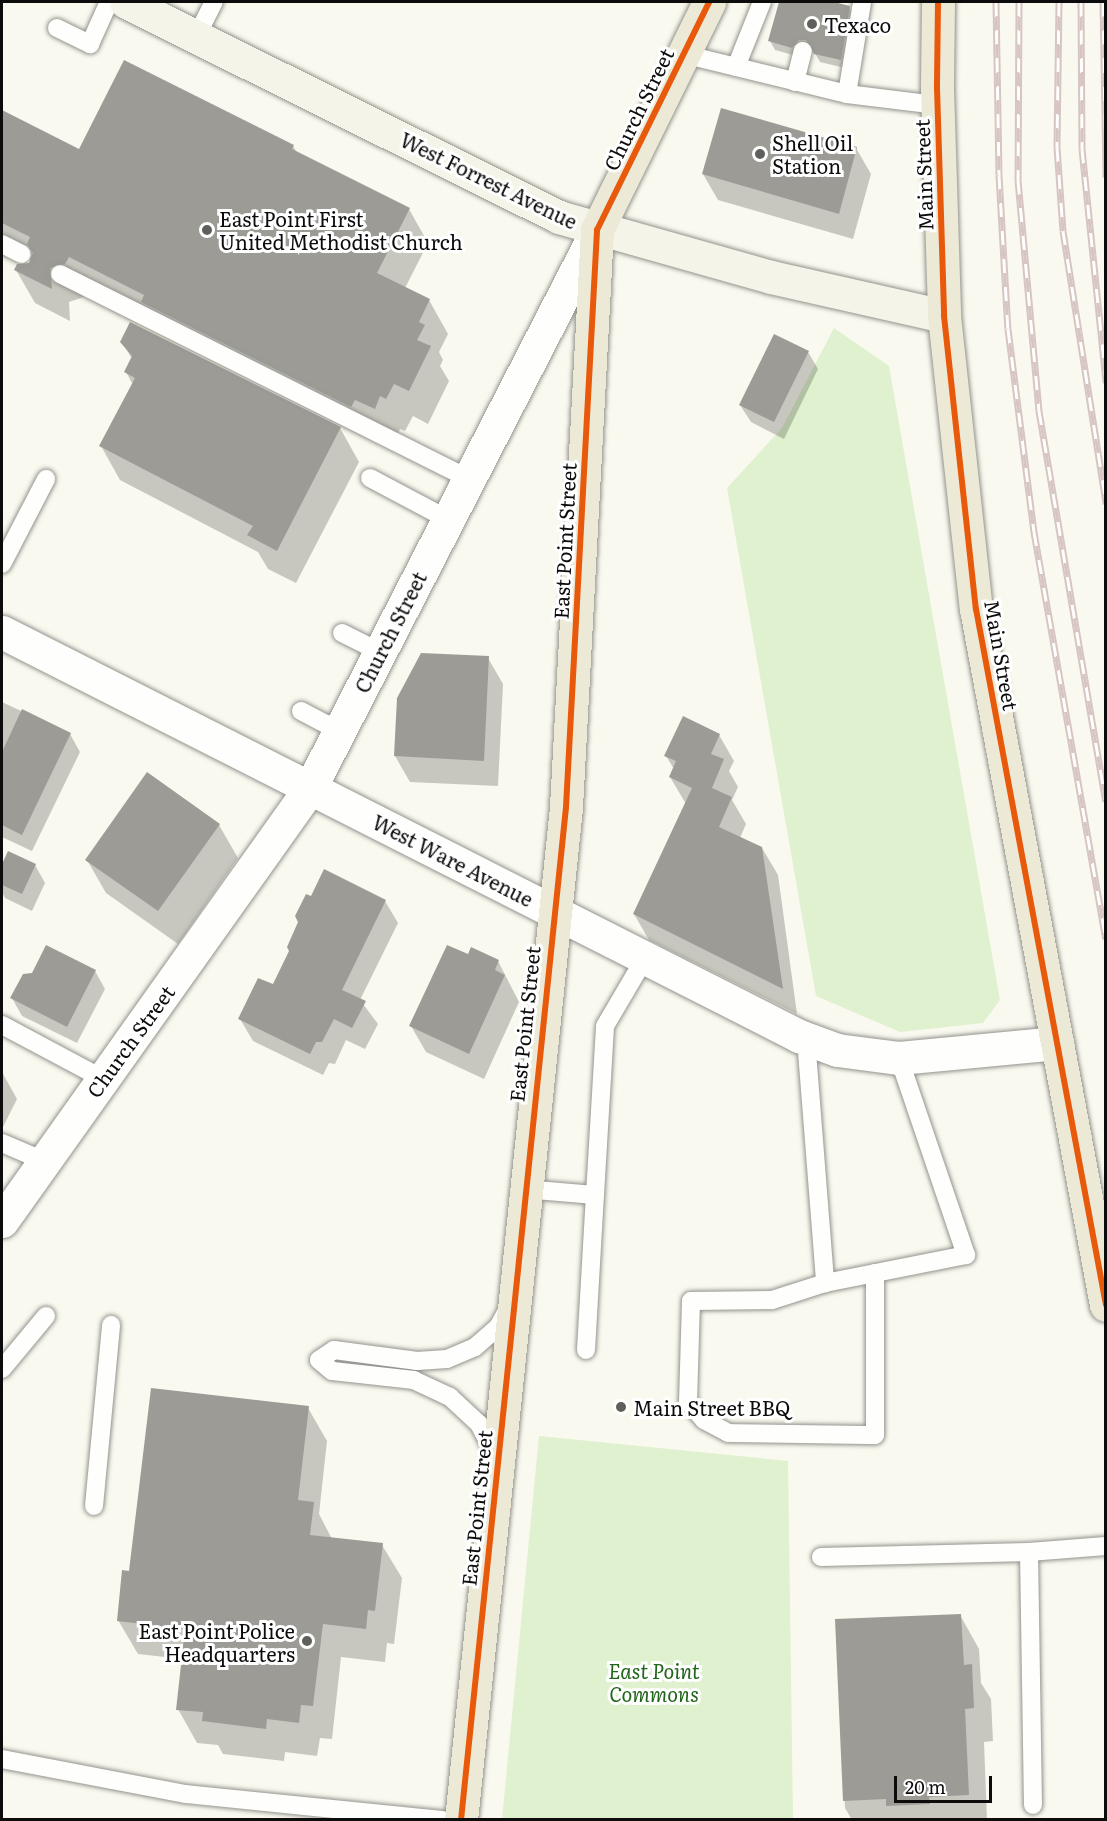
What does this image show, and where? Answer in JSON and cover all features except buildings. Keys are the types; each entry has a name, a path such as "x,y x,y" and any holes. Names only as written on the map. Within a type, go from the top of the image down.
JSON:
{"main road":[{"name":"West Forrest Avenue","path":"126,2 559,217 597,230 771,277 944,316"},
{"name":"Church Street","path":"597,230 709,2"},
{"name":"Main Street","path":"939,2 937,105 944,316 976,609 1106,1305"},
{"name":"East Point Street","path":"461,1820 552,911 566,807 597,230"}],"street":[{"name":"Church Street","path":"2,1221 310,788 597,230"},
{"name":"West Ware Avenue","path":"2,632 806,1039 837,1050 899,1058 1056,1043"}],"lane":[{"path":"57,28 90,44 109,2"},
{"path":"196,37 214,2"},
{"path":"736,67 762,2"},
{"path":"847,94 862,2"},
{"path":"795,82 803,51"},
{"path":"683,54 847,94 937,105"},
{"path":"2,244 22,254"},
{"path":"60,274 468,478"},
{"path":"370,478 447,519"},
{"path":"2,564 46,479"},
{"path":"342,633 380,652"},
{"path":"301,711 339,731"},
{"path":"586,1350 605,1026 645,958"},
{"path":"2,1025 103,1079"},
{"path":"806,1039 825,1283"},
{"path":"875,1273 875,1435 728,1433 704,1420 688,1402 691,1301 772,1300 825,1283 966,1254 899,1058"},
{"path":"2,1143 44,1161"},
{"path":"524,1189 595,1195"},
{"path":"497,1460 479,1424 450,1396 414,1380 332,1371 319,1360 334,1350 417,1361 447,1359 475,1347 498,1327 513,1302"},
{"path":"4,1361 46,1316"},
{"path":"94,1506 111,1325"},
{"path":"821,1557 1029,1552 1106,1546"},
{"path":"1029,1552 1033,1805"},
{"path":"2,1759 186,1794 443,1820"}],"green space":[{"path":"834,328 889,366 1000,1000 983,1023 900,1032 816,996 727,488 782,428"},
{"name":"East Point Commons","path":"539,1436 788,1461 793,1818 502,1819"}],"railway":[{"path":"996,2 999,175 1008,329 1034,532 1106,939"},
{"path":"1019,2 1018,180 1039,411 1106,801"},
{"path":"1059,2 1057,147 1063,231 1106,504"},
{"path":"1081,2 1082,149 1106,383"},
{"path":"1103,2 1106,177"}],"cycle path":[{"path":"461,1820 566,807 597,230 709,2"},
{"path":"938,2 937,88 944,316 976,609 1106,1305"}],"place":[{"name":"Texaco","path":"812,24"},
{"name":"Shell Oil Station","path":"760,154"},
{"name":"East Point First United Methodist Church","path":"207,230"},
{"name":"Main Street BBQ","path":"621,1407"},
{"name":"East Point Police Headquarters","path":"307,1641"}]}
